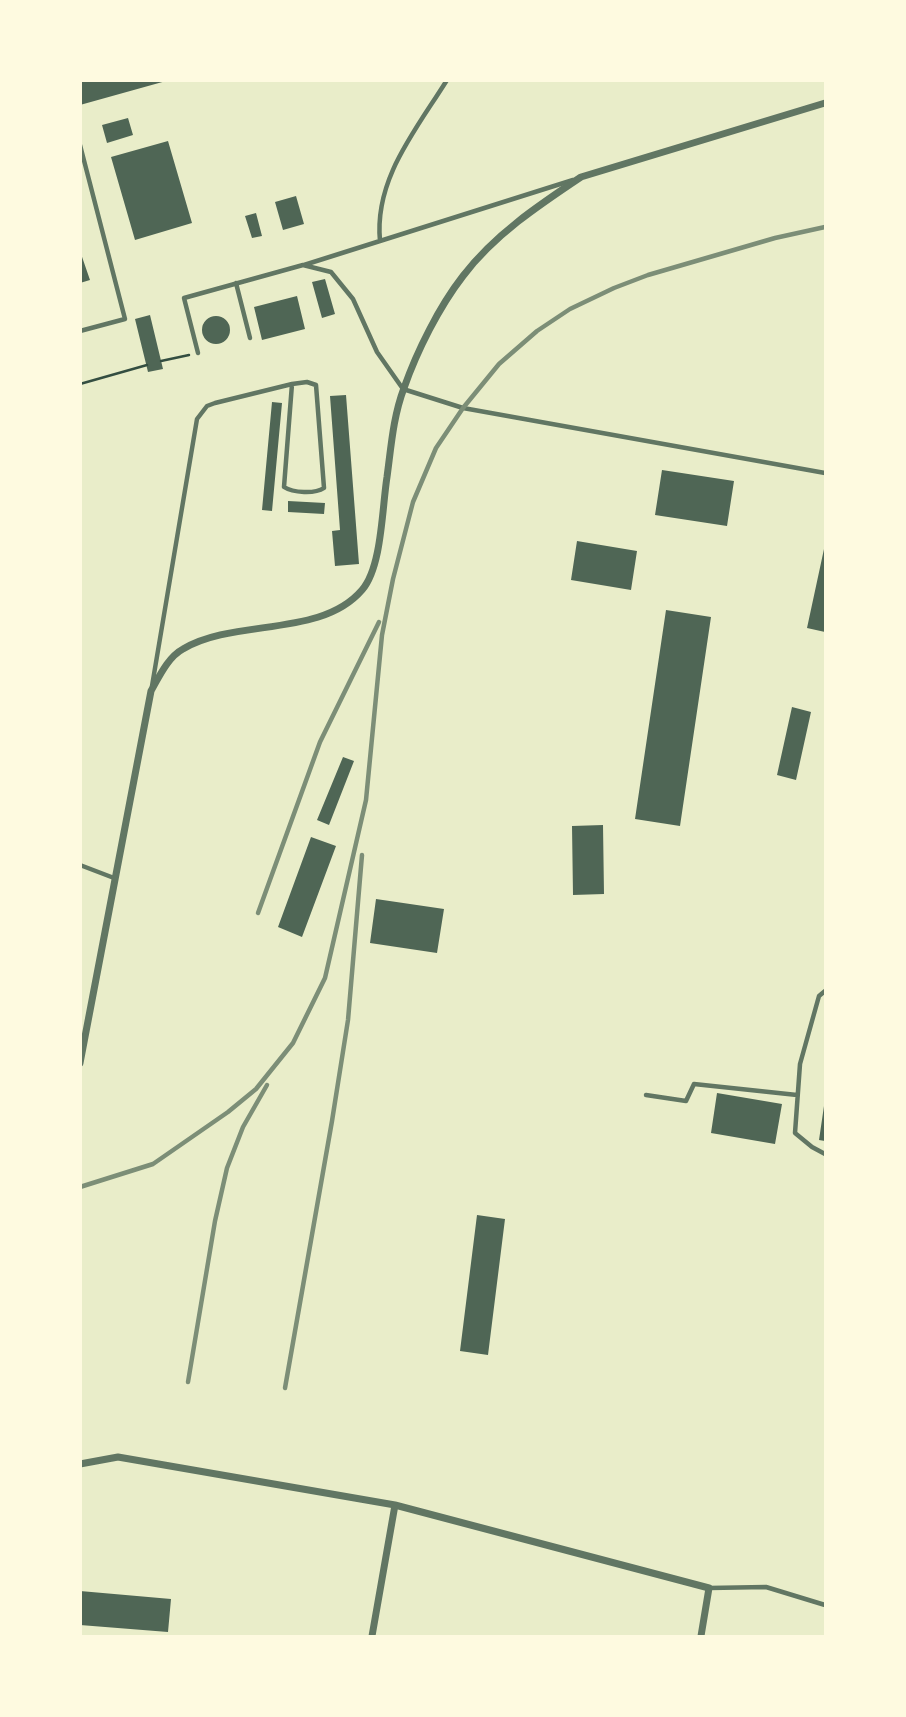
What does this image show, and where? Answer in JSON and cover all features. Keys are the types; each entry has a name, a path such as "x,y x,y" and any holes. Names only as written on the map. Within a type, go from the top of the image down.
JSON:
{"street":[{"path":"80,1063 151,691 165,667 182,649 210,639 327,615 351,603 365,587 375,562 393,431 403,389 440,309 464,274 504,234 581,177 825,103"},
{"path":"80,1464 118,1457 395,1504 709,1588 701,1636"},
{"path":"372,1636 395,1504"}],"lane":[{"path":"380,241 379,215 386,183 447,80"},
{"path":"80,145 125,319 80,331"},
{"path":"198,353 184,298 303,265 581,177"},
{"path":"303,265 331,272 353,299 377,352 403,389 463,408 825,473"},
{"path":"236,284 250,338"},
{"path":"151,691 197,419 207,406 292,384 307,382 316,385 324,488 318,492 288,490 284,487 292,384"},
{"path":"80,866 114,878"},
{"path":"825,991 819,996 800,1064 795,1133 825,1154"},
{"path":"646,1095 686,1101 694,1084 797,1096"},
{"path":"709,1588 766,1587 825,1605"}],"path":[{"path":"161,361 198,353"},
{"path":"80,384 147,365"}],"building":[{"path":"80,80 166,80 166,81 80,105"},
{"path":"128,118 133,135 107,143 102,125"},
{"path":"168,141 192,223 135,240 111,157"},
{"path":"296,196 304,224 283,230 275,202"},
{"path":"256,213 262,236 252,238 245,216"},
{"path":"80,251 90,280 80,283"},
{"path":"325,279 335,314 322,318 312,282"},
{"path":"297,296 305,329 262,340 254,307"},
{"path":"150,315 163,369 148,372 135,319"},
{"path":"216,316 226,320 230,330 226,340 216,344 206,340 202,330 206,320"},
{"path":"346,395 359,564 335,566 332,531 340,530 330,396"},
{"path":"272,402 282,403 272,511 262,510"},
{"path":"662,470 734,481 727,526 655,515"},
{"path":"288,501 325,503 324,514 288,512"},
{"path":"577,541 637,551 631,590 571,580"},
{"path":"825,549 825,632 807,628"},
{"path":"666,610 711,617 680,826 635,819"},
{"path":"792,707 811,712 796,780 777,775"},
{"path":"343,757 354,761 329,825 317,820"},
{"path":"603,825 604,894 573,895 572,826"},
{"path":"311,837 336,846 302,937 278,927"},
{"path":"376,899 444,909 437,953 370,943"},
{"path":"717,1093 782,1104 775,1144 711,1133"},
{"path":"825,1106 825,1141 819,1140"},
{"path":"477,1215 505,1219 488,1355 460,1351"},
{"path":"80,1591 171,1599 168,1632 80,1625"}],"railway":[{"path":"80,1187 153,1164 228,1112 256,1089 293,1043 325,978 366,800 382,635 393,579 413,502 436,448 463,408 499,364 537,331 570,309 648,275 775,238 825,227"},
{"path":"258,913 320,742 379,622"},
{"path":"285,1388 348,1020 362,855"},
{"path":"188,1382 215,1221 227,1168 243,1127 267,1085"}]}
